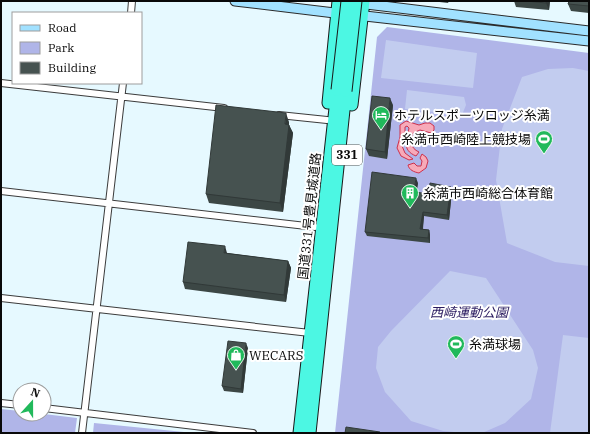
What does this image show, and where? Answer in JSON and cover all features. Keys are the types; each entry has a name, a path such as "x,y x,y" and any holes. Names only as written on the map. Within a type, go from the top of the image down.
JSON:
{"highway":[{"name":"331","path":"316,284 312,258 338,1"},
{"name":"国道331号豊見城道路","path":"310,433 325,293 342,90 347,1"},
{"name":"331","path":"325,293 333,276 362,16 361,2"},
{"name":"国道331号豊見城道路","path":"299,433 316,284 342,90 361,2"}],"street":[{"path":"131,12 132,1"},
{"path":"235,1 589,41"},
{"path":"338,1 361,2 589,31"},
{"path":"1,83 228,109"},
{"path":"82,433 123,84"},
{"path":"274,114 327,120"},
{"path":"1,191 109,202 315,227"},
{"path":"1,298 310,333"},
{"path":"1,403 12,404"},
{"path":"52,409 253,433"}],"green space":[{"name":"西崎運動公園","path":"387,27 589,53 589,433 335,433 377,37"},
{"path":"386,40 477,53 473,88 381,78"},
{"name":"糸満市西崎陸上競技場","path":"573,68 589,71 589,266 555,262 507,243 496,180 502,129 522,77 548,69"},
{"path":"407,90 464,97 466,105 462,115 405,109"},
{"name":"糸満球場","path":"450,271 486,278 533,350 538,368 531,399 505,423 482,433 443,431 411,421 385,392 376,368 378,347 391,331"},
{"path":"563,335 589,338 589,433 550,433"},
{"path":"1,409 12,410 12,422 52,422 52,415 77,418 75,433 1,433"},
{"path":"94,423 194,433 93,433"}],"shaded area":[{"path":"406,121 419,125 430,123 434,126 434,130 431,133 420,130 413,133 411,139 412,146 419,152 416,156 408,151 406,140 409,128 407,126 405,127 405,137 402,146 405,153 413,159 409,160 401,156 397,148 400,137 400,125"},
{"path":"422,154 428,161 426,168 419,173 415,172 409,168 408,165 414,163 417,166 421,166 422,161 420,158"}],"building":[{"path":"526,1 546,1 546,3"},
{"path":"569,1 589,1 589,6 568,4"},
{"name":"ホテルスポーツロッジ糸満","path":"372,96 390,98 385,152 366,149"},
{"path":"216,105 286,113 285,124 289,125 280,203 206,194"},
{"name":"糸満市西崎総合体育館","path":"372,172 416,178 414,192 429,194 430,183 451,187 447,215 423,212 420,229 429,230 428,238 365,232"},
{"path":"188,242 225,246 224,253 288,261 284,295 183,282"},
{"name":"WECARS","path":"228,341 246,343 241,389 222,386"},
{"path":"346,427 380,432 380,433 345,433"}],"place":[{"name":"ホテルスポーツロッジ糸満","path":"381,130"},
{"name":"糸満市西崎陸上競技場","path":"544,154"},
{"name":"糸満市西崎総合体育館","path":"410,208"},
{"name":"糸満球場","path":"456,359"},
{"name":"WECARS","path":"236,370"}]}
